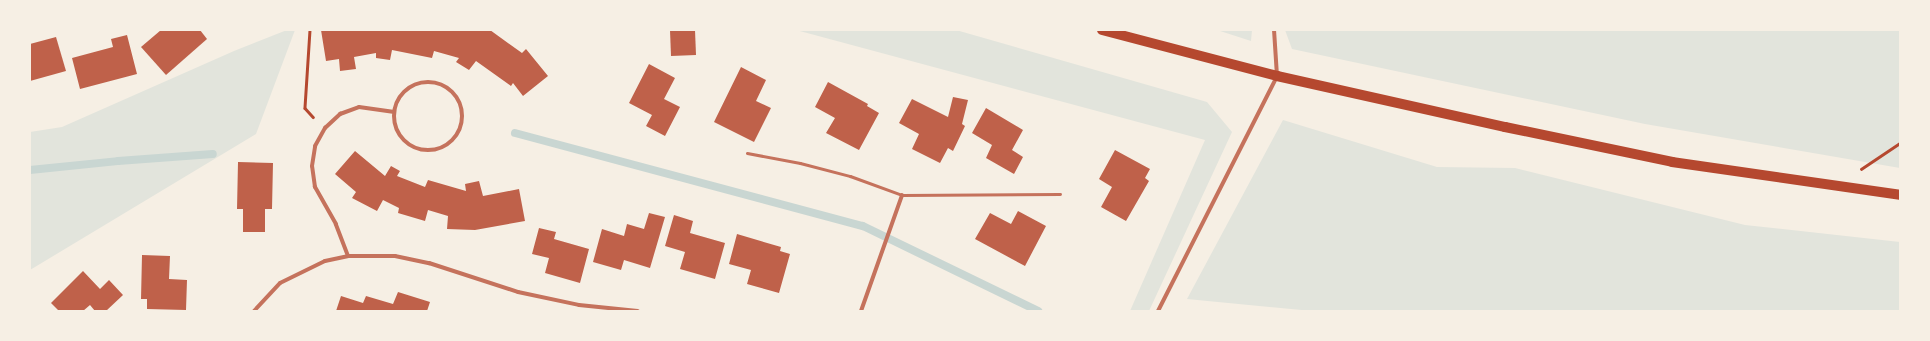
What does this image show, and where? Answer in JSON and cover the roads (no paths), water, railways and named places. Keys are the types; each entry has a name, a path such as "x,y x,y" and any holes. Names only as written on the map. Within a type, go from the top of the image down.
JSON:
{"main road":[{"path":"1102,30 1277,76 1505,127 1672,162 1900,195"}],"street":[{"path":"1158,311 1277,76 1274,30"},
{"path":"418,82 436,82 452,90 455,94 461,106 462,124 453,139 445,145 438,148 420,149 404,141 395,125 393,112 403,92 418,82"},
{"path":"348,256 336,224 316,186 312,166 315,146 325,128 340,114 359,107 393,112"},
{"path":"861,311 902,195"},
{"path":"254,311 280,283 325,261 348,256 395,256 429,263 518,292 579,305 638,311"}],"lane":[{"path":"747,153 808,165 850,176 902,195 1060,194"}],"waterway":[{"path":"515,133 863,226 1038,311"},
{"path":"30,170 118,161 213,154"}]}
